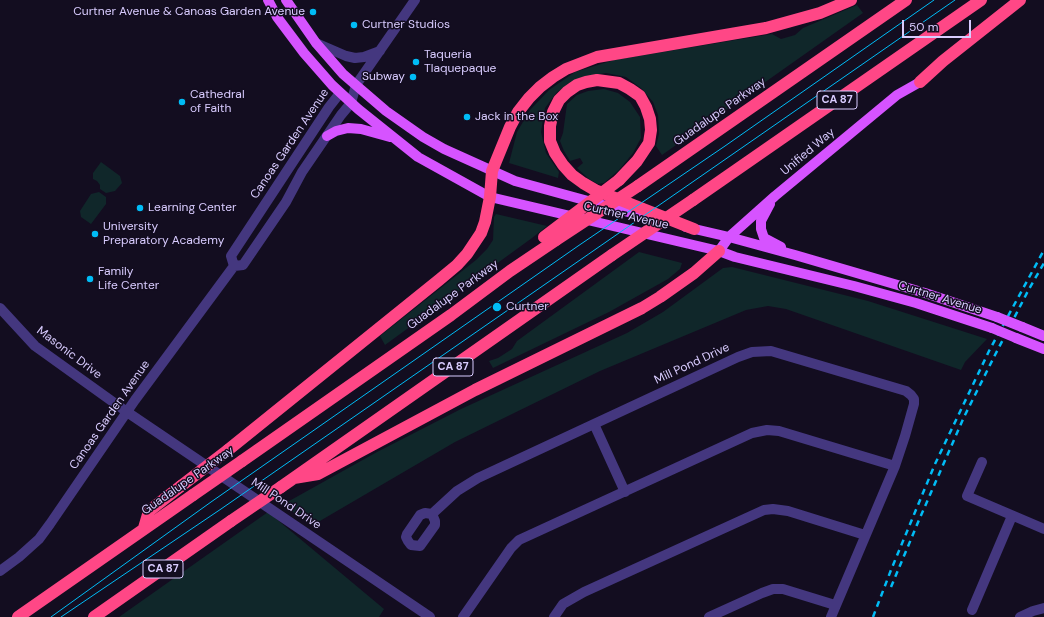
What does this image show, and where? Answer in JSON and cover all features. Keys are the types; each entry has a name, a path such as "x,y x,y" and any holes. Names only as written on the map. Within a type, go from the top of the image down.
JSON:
{"highway":[{"path":"144,528 149,511 347,355 457,265 481,233 485,222 490,196 492,171 510,127 518,112 540,87 566,69 597,57 708,39 782,24 820,13 851,0"},
{"name":"Guadalupe Parkway","path":"18,617 452,315 532,256 638,186 906,0"},
{"name":"CA 87","path":"94,617 981,0"},
{"path":"920,82 943,61 1020,0"},
{"path":"532,256 544,237 619,180 637,161 649,143 652,130 650,119 640,96 619,83 597,80 576,85 559,100 553,112 550,126 550,140 555,153 563,165 577,179 595,190 694,229"},
{"path":"294,478 318,474 487,384 642,308 689,277 719,251"}],"main road":[{"name":"Curtner Avenue","path":"268,0 277,17 304,53 340,93 418,157 490,196 719,251 735,258 854,286 916,303 992,328 1044,349"},
{"name":"Curtner Avenue","path":"286,0 316,42 343,74 386,111 423,137 444,149 492,171 536,188 729,237 925,293 1022,326 1044,336"},
{"name":"Unified Way","path":"719,251 729,237 775,196 897,95 920,82"},
{"path":"327,136 336,131 348,128 361,129 393,138"},
{"path":"775,196 761,221 761,229 764,238 795,255"}],"street":[{"name":"Canoas Garden Avenue","path":"0,571 39,538 127,412 234,266 243,265 286,202 302,172 341,115 352,103 356,84 415,0"},
{"path":"316,42 346,56 355,58 380,51"},
{"name":"Canoas Garden Avenue","path":"234,266 231,256 329,107 340,93 356,84"},
{"name":"Masonic Drive","path":"0,308 35,346 127,412"},
{"name":"Mill Pond Drive","path":"432,514 435,525 420,546 409,549 406,537 420,515 425,513 432,514 458,491 478,478 738,357 752,352 771,351 906,391 911,394 914,399 906,436 895,466 864,535 831,617"},
{"name":"Mill Pond Drive","path":"127,412 430,617"},
{"path":"594,424 625,492"},
{"path":"463,617 511,548 519,540 752,433 767,430 779,431 895,466"},
{"path":"982,462 967,496 1012,516 1043,526"},
{"path":"554,617 564,604 584,592 764,510 773,509 788,511 864,535"},
{"path":"972,610 1012,516"},
{"path":"709,617 773,589 783,589 835,605"},
{"path":"1020,617 1044,608"}],"green space":[{"path":"857,5 863,13 662,155 656,146 659,134 658,115 653,102 642,89 626,77 606,73 586,76 572,82 557,92 545,108 541,132 546,153 559,172 558,178 509,163 517,132 530,110 549,90 575,72 614,60 772,34 781,39 795,35 803,28"},
{"path":"604,89 618,93 630,102 640,117 641,138 633,153 619,170 604,183 598,184 589,179 577,168 583,163 580,158 570,161 560,141 563,133 567,104 577,95 588,91"},
{"path":"101,162 120,176 122,183 115,191 106,193 100,189 100,185 93,179 93,173"},
{"path":"99,192 106,197 106,204 91,224 81,217 80,211 91,194"},
{"path":"496,214 547,226 385,345 380,336 476,260 487,249 493,240 494,217"},
{"path":"639,252 682,263 680,269 668,279 609,312 493,368 489,361 498,358 512,349 517,341"},
{"path":"732,267 868,301 987,339 965,362 961,370 786,309 768,306 746,310 600,371 455,442 313,525 282,505 377,452 461,409 627,333 663,312 723,268"},
{"path":"268,512 384,609 379,617 119,617"}],"tram line":[{"path":"51,617 211,502 934,0"},
{"path":"61,617 221,509 955,0"}],"railway":[{"path":"873,617 935,464 989,351 1044,250"},
{"path":"891,587 964,417 1029,289 1044,263"}],"place":[{"name":"Curtner Avenue & Canoas Garden Avenue","path":"313,12"},
{"name":"Curtner Studios","path":"354,25"},
{"name":"Taqueria Tlaquepaque","path":"416,62"},
{"name":"Subway","path":"413,77"},
{"name":"Cathedral of Faith","path":"182,102"},
{"name":"Jack in the Box","path":"467,117"},
{"name":"Learning Center","path":"140,208"},
{"name":"University Preparatory Academy","path":"95,234"},
{"name":"Family Life Center","path":"90,279"},
{"name":"Curtner","path":"497,307"}]}
